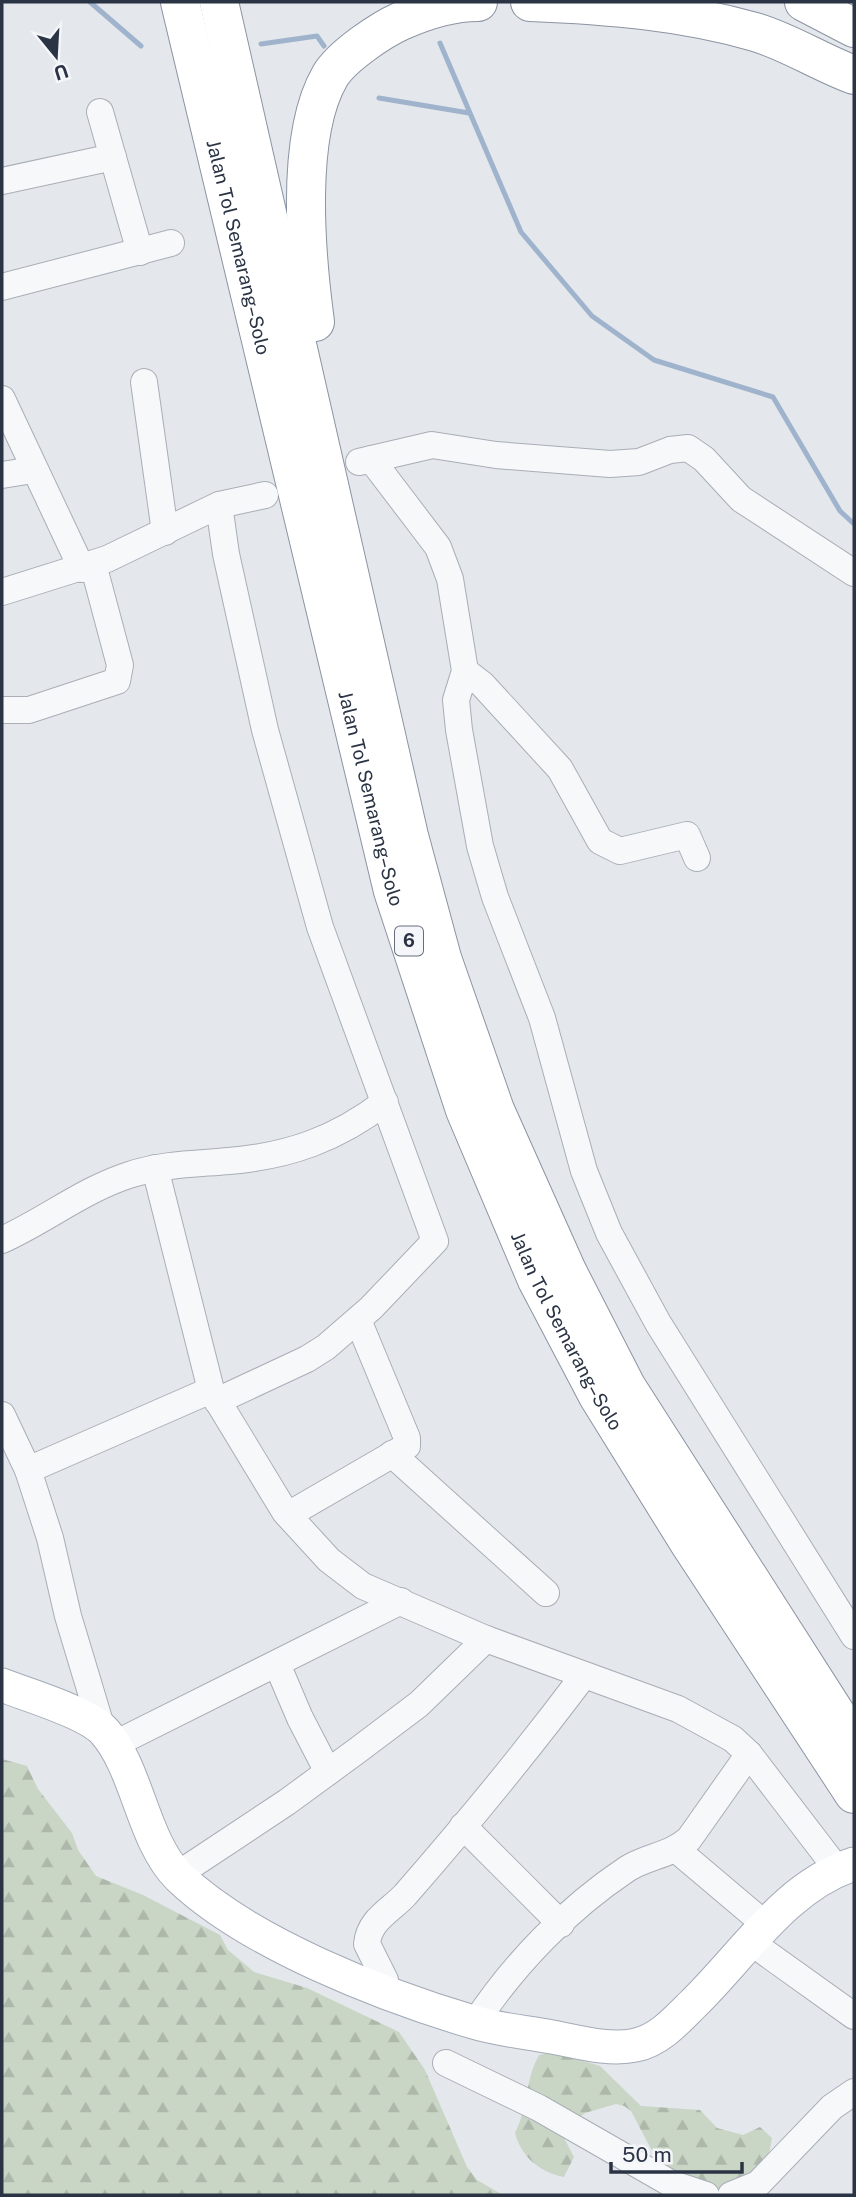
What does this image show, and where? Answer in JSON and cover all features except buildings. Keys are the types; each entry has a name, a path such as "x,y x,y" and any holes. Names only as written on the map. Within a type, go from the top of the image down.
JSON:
{"highway":[{"name":"Jalan Tol Semarang–Solo","path":"180,2 390,878 465,1110 537,1280 598,1396 688,1541 854,1794"},
{"name":"Jalan Tol Semarang–Solo","path":"219,2 409,836 439,945 495,1110 567,1271 626,1387 854,1742"},
{"path":"345,560 309,275 305,179 319,102 331,74 382,29 428,9 478,2"},
{"path":"530,2 604,4 679,14 758,33 854,75"},
{"path":"730,2 812,34 854,56"},
{"path":"804,2 854,29"}],"main road":[{"path":"2,1685 80,1703 108,1737 160,1848 177,1875 209,1903 244,1927 384,1990 475,2023 605,2047 638,2045 655,2038 678,2020 792,1898 816,1879 846,1867"}],"street":[{"path":"100,112 140,251"},
{"path":"2,181 113,157"},
{"path":"2,287 171,243"},
{"path":"144,382 165,532"},
{"path":"2,399 33,470 88,567 120,665 117,681 29,709 2,710"},
{"path":"854,573 741,499 704,458 688,448 670,450 629,463 496,455 432,445 365,461 438,547 450,579 465,671 456,699 480,846 495,897 541,1017 584,1171 614,1243 658,1323 854,1636"},
{"path":"2,475 33,470"},
{"path":"2,592 88,567 219,505 265,495"},
{"path":"28,1471 307,1359 358,1320 435,1241 320,927 269,744 226,554 219,505"},
{"path":"465,671 482,684 560,769 600,841 620,851 687,835 697,858"},
{"path":"2,1240 94,1189 155,1168 255,1158 303,1149 342,1132 385,1102"},
{"path":"155,1168 214,1395 288,1515 329,1560 363,1586 486,1639 678,1709 733,1739 846,1867"},
{"path":"288,1515 407,1446 407,1438 358,1320"},
{"path":"2,1415 28,1471 50,1538 68,1616 80,1703"},
{"path":"392,1454 546,1593"},
{"path":"108,1737 277,1664 401,1601"},
{"path":"177,1875 328,1772 419,1704 486,1639"},
{"path":"277,1664 300,1718 328,1772"},
{"path":"384,1990 386,1980 368,1949 370,1928 402,1898 519,1762 584,1675"},
{"path":"475,2023 504,1979 561,1924 627,1869 640,1861 677,1850 689,1839 749,1754"},
{"path":"463,1826 561,1924"},
{"path":"677,1850 760,1934 854,2016"},
{"path":"446,2063 540,2108 670,2183 706,2195"},
{"path":"731,2195 758,2184 832,2107 854,2092"}],"green space":[{"path":"2,1759 27,1766 38,1789 72,1833 78,1850 96,1876 143,1895 220,1935 228,1950 254,1972 307,1988 399,2032 425,2070 467,2167 477,2180 503,2195 2,2195"},
{"path":"554,2052 600,2066 641,2106 700,2110 717,2128 743,2135 760,2127 772,2138 766,2171 768,2195 704,2195 679,2178 651,2149 631,2111 616,2104 585,2113 572,2123 563,2136 574,2157 564,2177 540,2167 527,2156 515,2133 534,2065 539,2055"}],"waterway":[{"path":"90,2 141,46"},
{"path":"261,44 317,36 324,46"},
{"path":"440,43 521,232 592,316 654,360 773,397 840,511 854,524"},
{"path":"379,98 469,113"}]}
